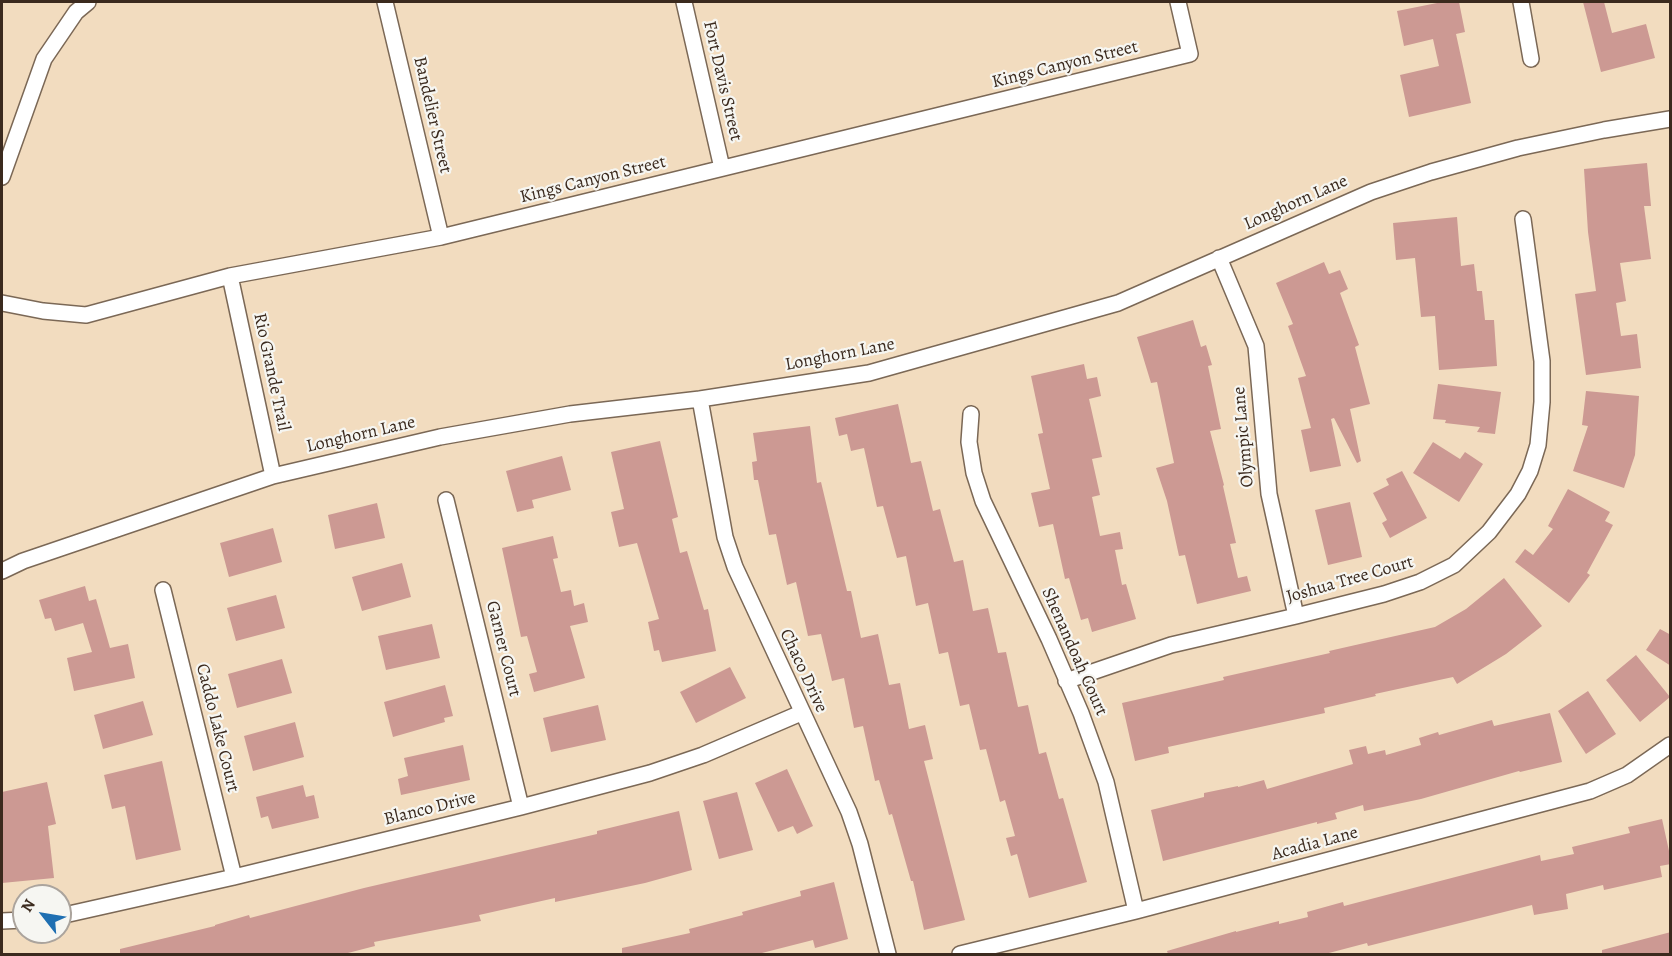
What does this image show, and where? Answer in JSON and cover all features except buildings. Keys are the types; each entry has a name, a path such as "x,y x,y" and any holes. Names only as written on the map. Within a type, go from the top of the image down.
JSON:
{"street":[{"path":"2,177 44,59 76,12 88,2"},
{"name":"Bandelier Street","path":"385,2 441,237"},
{"name":"Fort Davis Street","path":"684,2 722,168"},
{"name":"Kings Canyon Street","path":"2,303 43,311 86,315 230,276 441,237 1190,54 1178,2"},
{"path":"1521,2 1532,59"},
{"name":"Longhorn Lane","path":"2,572 23,561 273,476 440,437 570,414 700,399 869,373 1118,303 1371,192 1431,172 1518,148 1671,119"},
{"name":"Joshua Tree Court","path":"1066,681 1172,645 1384,594 1420,582 1454,565 1489,532 1518,494 1530,471 1538,445 1542,402 1542,361 1523,219"},
{"name":"Olympic Lane","path":"1219,258 1256,346 1269,494 1296,616"},
{"name":"Rio Grande Trail","path":"230,276 273,476"},
{"name":"Chaco Drive","path":"700,399 725,537 735,567 849,812 860,844 888,954"},
{"name":"Shenandoah Court","path":"970,414 969,442 974,473 983,501 1049,639 1081,713 1106,782 1136,911"},
{"name":"Garner Court","path":"446,500 521,807"},
{"name":"Caddo Lake Court","path":"163,590 234,877"},
{"name":"Blanco Drive","path":"72,913 234,877 521,807 674,766 801,713"},
{"name":"Acadia Lane","path":"960,954 1136,911 1590,791 1627,775 1671,745"}]}
